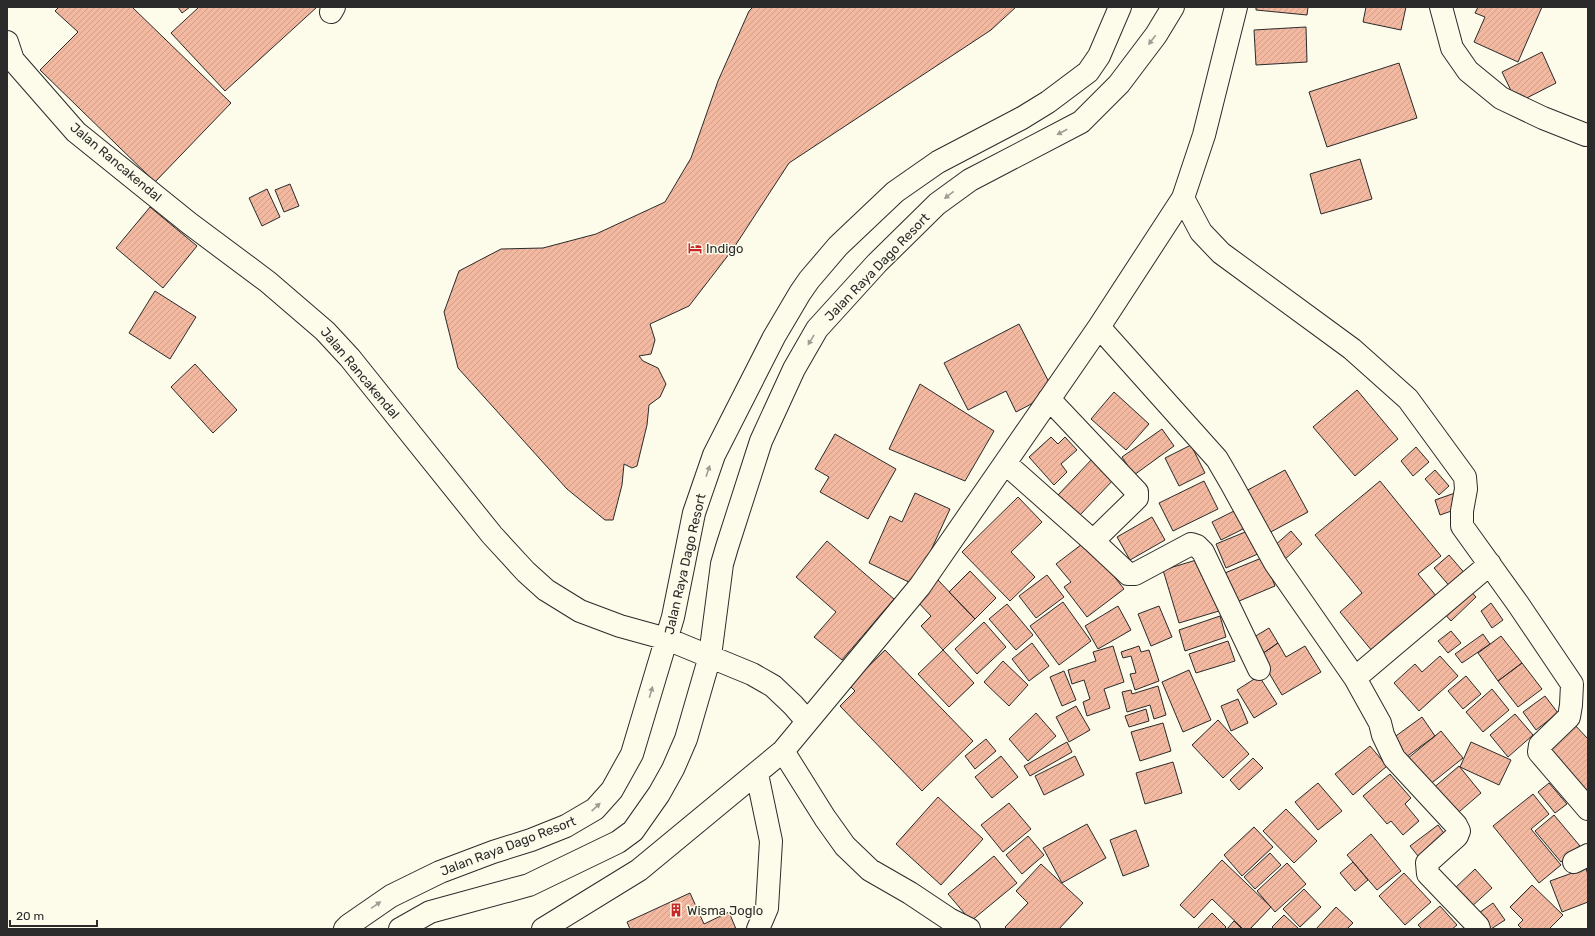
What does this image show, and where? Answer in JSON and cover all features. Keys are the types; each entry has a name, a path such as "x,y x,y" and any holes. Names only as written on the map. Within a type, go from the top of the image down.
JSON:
{"street":[{"name":"Jalan Raya Dago Resort","path":"349,928 390,896 440,872 566,826 595,809 612,790 632,754 673,617 694,513 714,455 774,337 809,280 838,246 895,192 938,162 1022,118 1048,102 1088,72 1099,56 1120,7"},
{"name":"Jalan Raya Dago Resort","path":"400,929 430,912 529,885 618,842 633,831 655,800 673,769 686,739 710,656 722,564 756,456 761,441 794,369 818,329 877,263 937,204 970,180 1081,122 1119,84 1156,35 1173,7"},
{"path":"543,929 639,870 783,751 920,586 1099,327 1183,198 1204,135 1236,7"},
{"path":"1441,7 1452,48 1468,71 1501,98 1543,118 1586,135"},
{"name":"Jalan Rancakendal","path":"7,42 13,60 76,132 189,223 268,282 326,331 350,358 492,535 526,572 546,590 580,611 620,626 667,639 752,674 772,686 793,705 807,721"},
{"path":"1183,198 1201,232 1221,253 1352,349 1408,399 1465,477 1466,489 1462,510 1462,526 1490,564 1572,684 1572,705 1569,716 1540,745 1538,752 1588,808"},
{"path":"1099,327 1216,459 1231,482 1275,563 1355,678 1380,723 1383,735 1394,758 1456,825 1459,831 1457,836 1427,863 1428,874 1478,926 1479,929"},
{"path":"1049,399 1138,492 1137,498 1093,541"},
{"path":"1005,463 1128,574 1135,574 1191,544 1197,546 1203,552 1259,669"},
{"path":"1355,678 1490,564"},
{"path":"783,751 844,846 870,870 910,892 948,919 969,929"},
{"path":"757,774 771,841 767,908 758,929"}],"building":[{"path":"59,7 132,7 231,103 155,182 40,70 78,32 55,11"},
{"path":"178,7 190,7 182,13"},
{"path":"199,7 317,7 225,91 171,33"},
{"path":"753,7 1016,7 991,30 789,163 733,249 689,306 650,324 655,340 651,354 639,356 643,361 658,368 666,384 660,397 649,405 647,425 637,466 632,468 624,464 622,485 613,520 605,520 567,489 458,368 444,312 459,271 501,249 543,248 596,234 665,202 691,158 718,81 749,11"},
{"path":"1256,7 1308,7 1307,15 1256,10"},
{"path":"1366,7 1406,7 1401,30 1363,22"},
{"path":"1478,7 1542,7 1518,62 1474,42 1485,17 1475,13"},
{"path":"1306,27 1307,62 1256,65 1254,30"},
{"path":"1542,52 1556,83 1517,103 1502,72"},
{"path":"1399,63 1417,118 1327,147 1309,92"},
{"path":"1360,159 1372,199 1321,214 1310,174"},
{"path":"290,184 299,206 284,212 275,190"},
{"path":"267,189 280,217 262,226 249,198"},
{"path":"150,207 197,246 163,288 116,248"},
{"path":"155,291 196,317 170,359 129,333"},
{"path":"1019,324 1054,392 1016,412 1006,391 968,410 944,363"},
{"path":"195,364 237,410 213,433 171,387"},
{"path":"920,384 994,431 965,481 889,449"},
{"path":"1357,390 1398,439 1355,476 1313,427"},
{"path":"1114,392 1149,424 1126,450 1091,419"},
{"path":"1162,429 1174,446 1134,475 1122,457"},
{"path":"835,434 896,469 868,519 820,492 829,477 815,469"},
{"path":"1051,437 1058,444 1065,437 1077,450 1061,464 1067,472 1054,485 1029,457"},
{"path":"1191,445 1205,473 1179,486 1165,458"},
{"path":"1416,447 1429,462 1413,476 1401,461"},
{"path":"1093,458 1115,478 1080,515 1058,495"},
{"path":"1285,470 1308,512 1267,534 1244,492"},
{"path":"1435,470 1449,486 1439,495 1425,479"},
{"path":"1204,481 1218,509 1173,531 1159,503"},
{"path":"1380,481 1441,556 1418,574 1442,603 1377,657 1340,612 1362,593 1315,535"},
{"path":"915,493 950,509 915,585 869,563 890,516 902,522"},
{"path":"1455,493 1460,508 1440,515 1435,500"},
{"path":"1018,497 1042,522 1011,552 1035,577 1010,601 962,552"},
{"path":"1240,508 1249,526 1221,540 1212,522"},
{"path":"1152,517 1165,540 1130,560 1117,537"},
{"path":"1250,530 1260,553 1226,568 1216,544"},
{"path":"1291,531 1302,544 1284,560 1273,547"},
{"path":"827,541 894,599 842,660 814,637 836,612 796,577"},
{"path":"1086,541 1124,589 1087,617 1064,587 1071,582 1056,564"},
{"path":"1449,555 1467,576 1452,589 1434,568"},
{"path":"1264,557 1275,586 1232,604 1220,575"},
{"path":"1203,558 1219,611 1179,623 1163,570"},
{"path":"970,571 996,598 975,619 949,592"},
{"path":"1047,575 1064,597 1036,618 1019,596"},
{"path":"938,580 975,619 943,650 921,626 931,616 917,601"},
{"path":"1465,585 1476,597 1451,621 1440,609"},
{"path":"1063,602 1091,641 1059,665 1030,626"},
{"path":"1491,603 1503,620 1492,628 1481,611"},
{"path":"1007,604 1033,635 1016,650 989,619"},
{"path":"1118,606 1131,630 1098,649 1085,626"},
{"path":"1159,606 1172,637 1151,646 1138,614"},
{"path":"1220,616 1226,637 1185,651 1179,630"},
{"path":"984,622 1006,647 977,674 955,649"},
{"path":"1269,628 1278,643 1259,656 1249,640"},
{"path":"1451,631 1461,643 1448,653 1438,641"},
{"path":"1483,634 1490,644 1462,663 1455,654"},
{"path":"1501,636 1522,663 1498,681 1478,653"},
{"path":"1228,641 1235,661 1196,673 1189,654"},
{"path":"1032,643 1049,666 1029,681 1012,659"},
{"path":"1278,643 1286,657 1305,646 1321,672 1282,695 1259,656"},
{"path":"1113,646 1124,682 1104,689 1110,708 1087,716 1083,702 1090,699 1084,680 1072,684 1068,670 1096,661 1093,652"},
{"path":"1139,646 1141,652 1149,650 1159,681 1135,690 1130,674 1136,673 1131,656 1123,658 1121,652"},
{"path":"885,650 973,741 922,791 840,706 855,691 849,685"},
{"path":"943,650 974,683 949,707 918,674"},
{"path":"1440,656 1458,676 1419,711 1394,683 1415,664 1422,672"},
{"path":"1003,661 1028,685 1009,706 984,682"},
{"path":"1522,663 1542,689 1518,707 1498,681"},
{"path":"1189,670 1211,720 1183,732 1162,682"},
{"path":"1064,671 1076,700 1062,706 1050,677"},
{"path":"1259,676 1277,704 1254,718 1237,690"},
{"path":"1466,676 1481,694 1463,709 1448,691"},
{"path":"1158,686 1166,715 1154,719 1150,705 1127,712 1122,692 1131,690 1132,694"},
{"path":"1492,689 1509,710 1483,732 1466,712"},
{"path":"1545,696 1558,713 1536,730 1523,712"},
{"path":"1238,699 1248,723 1231,731 1221,706"},
{"path":"1076,706 1090,730 1069,742 1056,717"},
{"path":"1146,709 1149,721 1129,727 1125,716"},
{"path":"1036,713 1056,736 1028,761 1009,739"},
{"path":"1515,714 1533,735 1508,757 1490,735"},
{"path":"1422,717 1435,736 1402,760 1389,741"},
{"path":"1218,720 1249,754 1223,778 1192,745"},
{"path":"1163,723 1171,751 1140,761 1131,732"},
{"path":"1574,724 1588,739 1588,797 1545,749"},
{"path":"1441,731 1463,758 1428,786 1407,759"},
{"path":"986,739 996,751 975,769 965,756"},
{"path":"1067,742 1072,752 1030,776 1024,766"},
{"path":"1471,742 1511,760 1499,785 1460,767"},
{"path":"1370,746 1387,766 1353,795 1335,774"},
{"path":"1001,756 1018,777 992,798 975,777"},
{"path":"1075,756 1084,775 1044,795 1035,776"},
{"path":"1253,758 1263,768 1239,790 1230,780"},
{"path":"1173,762 1182,793 1145,804 1136,773"},
{"path":"1459,766 1481,793 1453,817 1431,790"},
{"path":"1390,774 1411,798 1405,804 1419,821 1403,835 1391,821 1387,824 1363,796"},
{"path":"1318,783 1342,811 1318,830 1295,802"},
{"path":"1549,783 1567,804 1555,813 1538,792"},
{"path":"1533,794 1549,814 1531,829 1561,865 1539,883 1493,826"},
{"path":"938,797 983,839 941,885 896,844"},
{"path":"1009,803 1031,829 1003,852 981,825"},
{"path":"1286,809 1317,841 1294,863 1263,831"},
{"path":"1554,815 1580,846 1561,862 1535,831"},
{"path":"1087,824 1106,858 1062,883 1043,848"},
{"path":"1438,825 1449,840 1422,861 1410,846"},
{"path":"1254,827 1273,847 1242,876 1224,855"},
{"path":"1136,830 1149,866 1123,876 1110,840"},
{"path":"1371,834 1401,871 1377,890 1347,855"},
{"path":"1028,836 1044,855 1022,874 1006,855"},
{"path":"1270,853 1281,865 1255,889 1244,877"},
{"path":"994,856 1017,883 971,921 948,894"},
{"path":"1222,860 1271,907 1250,929 1243,929 1212,899 1194,918 1180,905"},
{"path":"1353,862 1368,880 1355,891 1340,873"},
{"path":"1287,863 1306,884 1275,912 1257,891"},
{"path":"1041,864 1083,903 1059,929 1007,929 1005,927 1028,903 1016,891"},
{"path":"1586,868 1588,875 1588,902 1562,912 1550,881"},
{"path":"1475,869 1492,888 1470,908 1454,889"},
{"path":"1404,873 1431,902 1405,925 1379,896"},
{"path":"1532,885 1563,915 1549,929 1522,929 1518,925 1523,920 1510,907"},
{"path":"1304,889 1321,907 1300,927 1283,909"},
{"name":"Wisma Joglo","path":"690,893 704,924 729,912 736,929 630,929 627,922"},
{"path":"1493,903 1505,920 1491,929 1485,929 1476,915"},
{"path":"1440,906 1457,925 1452,929 1422,929 1418,925"},
{"path":"1336,907 1353,923 1347,929 1316,929"},
{"path":"1212,913 1226,927 1224,929 1197,929"},
{"path":"1284,915 1299,929 1274,929 1272,927"},
{"path":"1234,921 1242,929 1227,929"}],"place":[{"name":"Indigo","path":"695,248"},
{"name":"Wisma Joglo","path":"676,910"}]}
